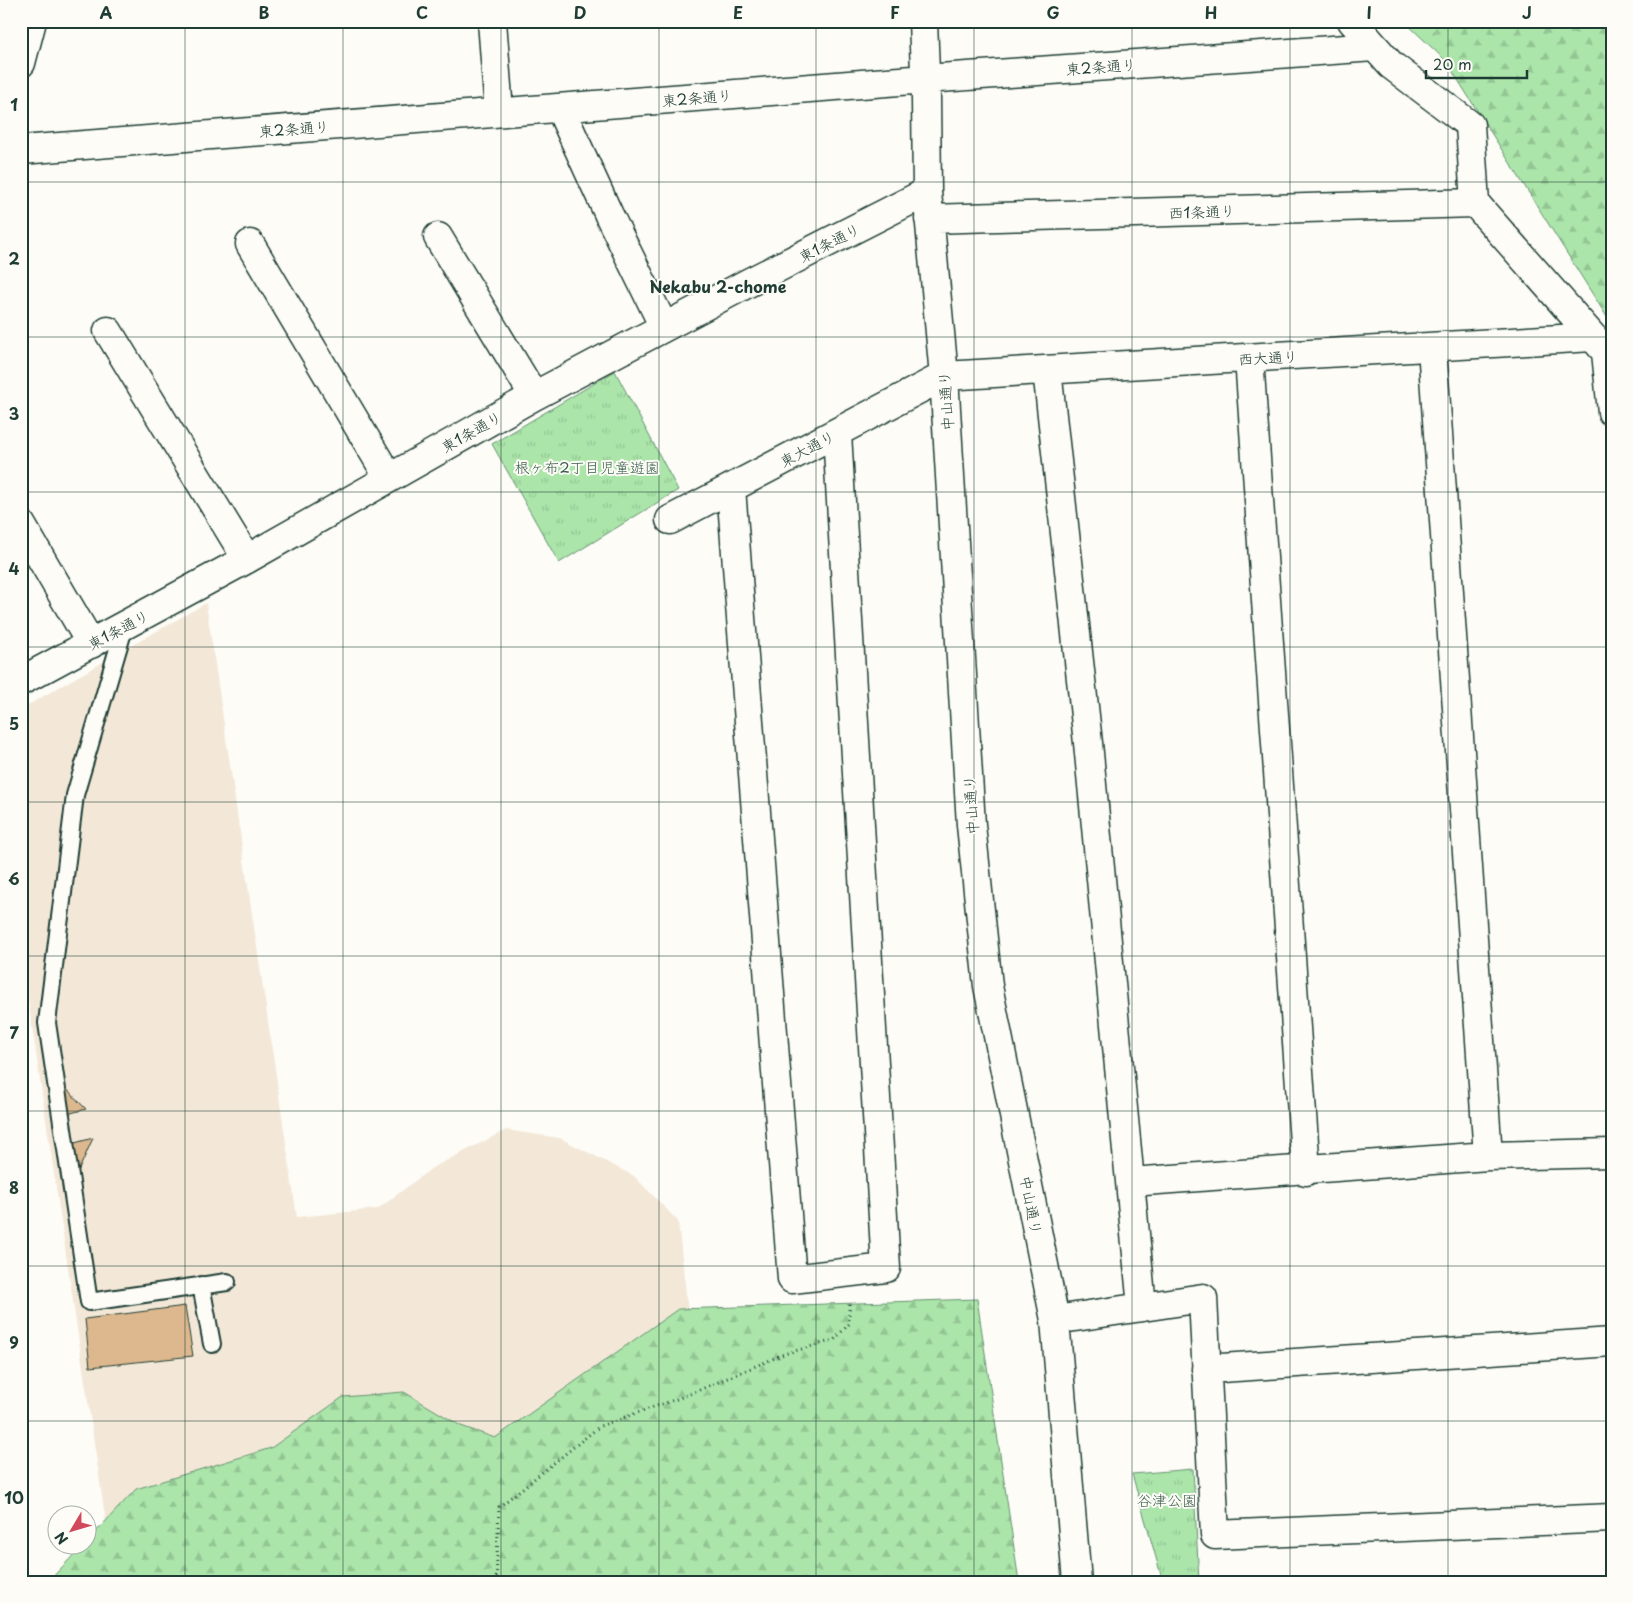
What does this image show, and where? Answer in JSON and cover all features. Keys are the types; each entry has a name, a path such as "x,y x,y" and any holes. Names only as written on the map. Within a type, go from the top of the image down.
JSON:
{"street":[{"path":"21,63 32,21"},
{"path":"492,21 499,112"},
{"name":"中山通り","path":"923,21 927,192 944,376 971,825 988,986 1055,1320 1077,1582"},
{"path":"1352,21 1391,66 1470,125 1475,203 1606,352 1612,412"},
{"name":"東2条通り","path":"21,150 925,79 1374,47"},
{"path":"560,108 609,215 664,327"},
{"name":"東1条通り","path":"21,681 248,559 534,396 927,192"},
{"name":"西1条通り","path":"929,219 1475,203"},
{"path":"438,237 534,396"},
{"path":"250,244 388,478"},
{"path":"108,331 248,559"},
{"name":"西大通り","path":"944,376 1593,337"},
{"path":"1432,347 1488,1156"},
{"path":"1249,358 1306,1171"},
{"path":"1047,370 1088,744 1142,1307"},
{"name":"東大通り","path":"670,520 944,376"},
{"path":"731,488 792,1279 886,1268 837,432"},
{"path":"21,524 91,644"},
{"path":"1131,1182 1306,1171 1488,1156 1612,1153"},
{"path":"1055,1320 1203,1298 1215,1535 1612,1518"},
{"path":"1206,1370 1612,1342"}],"lane":[{"path":"125,625 75,795 47,1023 89,1302 226,1282"},
{"path":"201,1285 212,1344"}],"path":[{"path":"496,1582 499,1506 600,1426 685,1396 784,1354 834,1340 849,1324 849,1288 854,1272"}],"shaded area":[{"path":"206,603 297,1217 378,1209 432,1168 506,1130 560,1138 634,1176 678,1221 692,1347 488,1453 107,1530 21,952 21,709"}],"green space":[{"path":"1404,21 1612,21 1612,325 1446,61"},
{"name":"根ヶ布2丁目児童遊園","path":"615,371 678,490 559,563 492,444"},
{"path":"977,1299 1019,1582 48,1582 73,1556 98,1556 98,1529 136,1489 271,1448 343,1397 404,1392 461,1426 495,1438 678,1309"},
{"name":"谷津公園","path":"1193,1469 1199,1582 1163,1582 1132,1474"}],"building":[{"path":"60,1082 86,1109 67,1114"},
{"path":"93,1138 77,1174 71,1144"},
{"path":"185,1306 193,1356 90,1367 85,1319"}],"district":[{"name":"Nekabu 2-chome","path":"718,286"}]}
